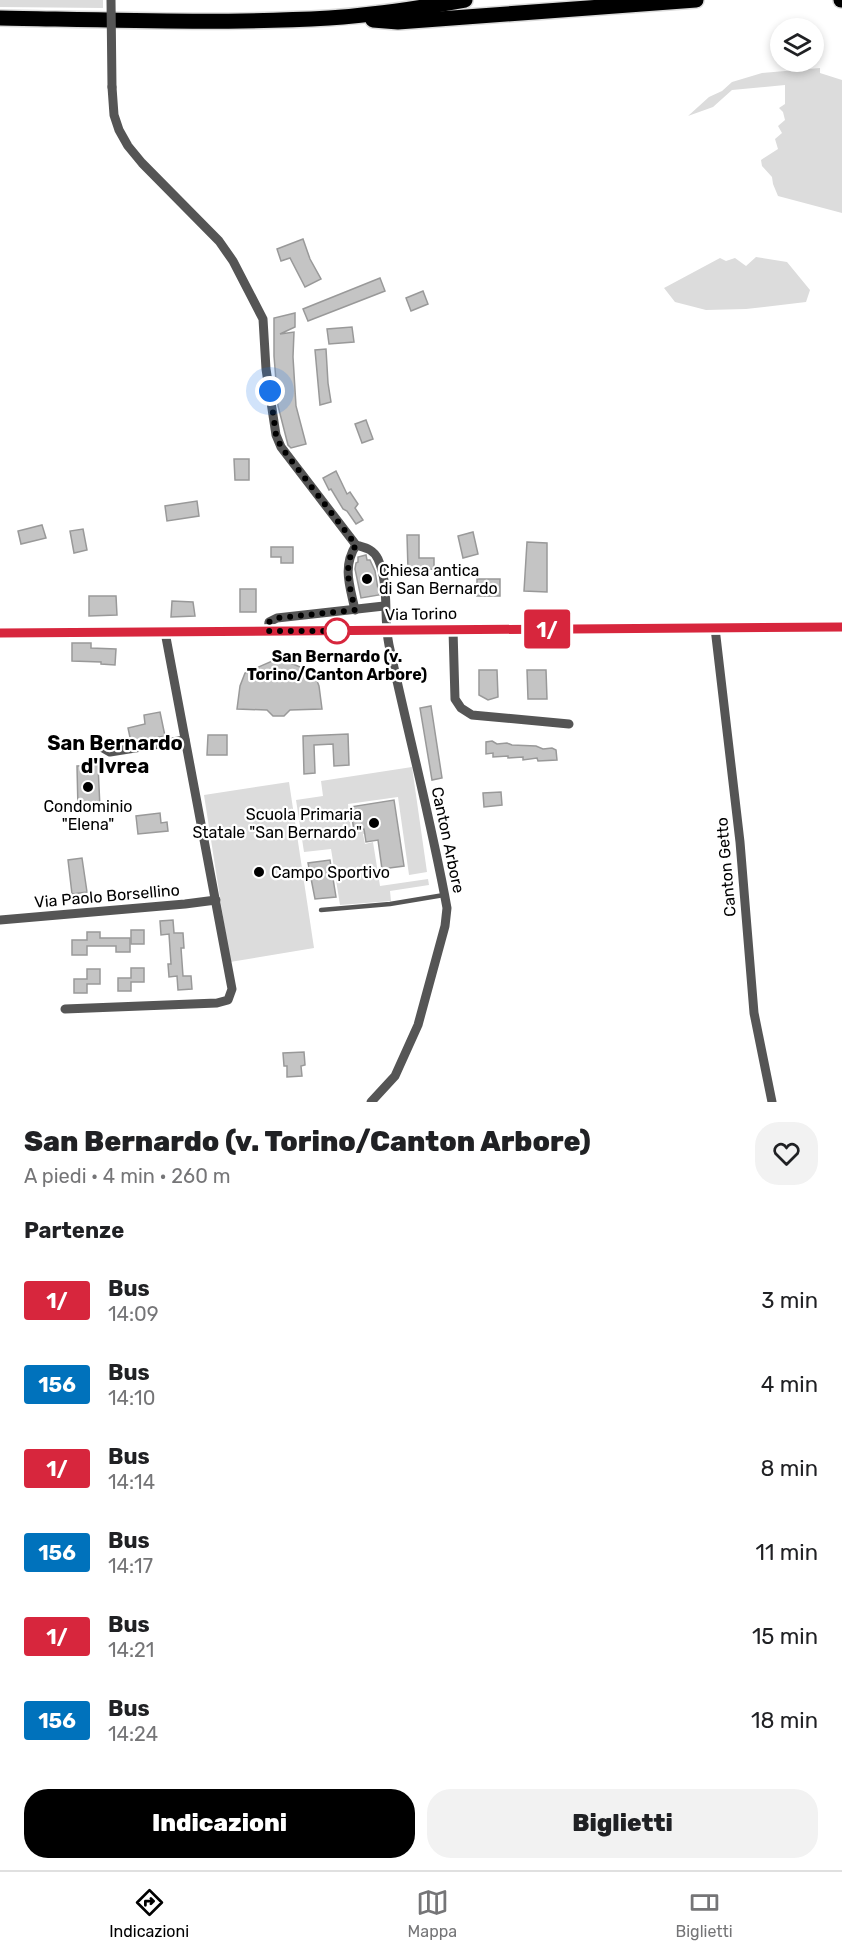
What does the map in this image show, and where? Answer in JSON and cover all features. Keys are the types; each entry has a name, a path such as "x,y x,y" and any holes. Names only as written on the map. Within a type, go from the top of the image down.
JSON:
{"main road":[{"path":"0,18 262,20 331,18 465,0"},
{"path":"331,18 398,22 696,0"}],"street":[{"name":"Canton Arbore","path":"111,0 112,87 114,115 120,130 128,146 142,163 219,241 233,261 264,319 266,369 276,435 281,447 356,545 369,549 377,558 383,578 388,642 447,908 445,926 418,1025 395,1076 371,1102"},
{"path":"355,610 347,568 349,556 356,545"},
{"path":"268,631 269,622 277,618 384,606"},
{"name":"Via Torino","path":"0,633 842,627"},
{"name":"Canton Getto","path":"715,628 740,842 754,1013 772,1102"},
{"path":"453,630 455,699 465,711 472,715 568,724"},
{"path":"65,1009 217,1003 228,1000 232,989 165,632"},
{"path":"98,745 110,752 185,740"},
{"name":"Via Paolo Borsellino","path":"0,920 216,900"}],"lane":[{"path":"321,910 390,904 445,894"}],"shaded area":[{"path":"0,0 103,0 103,8 0,7"},
{"path":"820,72 842,80 842,213 778,196 772,177 762,166 761,160 778,149 775,139 782,133 778,126 785,120 779,108 785,104 785,85 732,90 713,107 688,116 709,97 722,91 732,82 762,73"},
{"path":"756,257 787,262 810,290 806,302 746,309 706,310 675,302 664,288 720,258 726,261 735,258 746,266"},
{"name":"Scuola Primaria Statale \"San Bernardo\"","path":"412,767 427,872 409,875 398,797 348,804 351,830 373,827 373,832 363,834 365,844 373,842 380,886 428,879 429,885 390,891 391,901 340,905 331,849 304,852 296,800 323,796 321,781"},
{"name":"Campo Sportivo","path":"289,782 314,948 230,962 204,795"}],"building":[{"path":"303,239 310,259 321,279 305,287 290,258 281,261 277,249"},
{"path":"380,278 385,291 308,321 303,309"},
{"path":"423,291 428,304 411,311 406,298"},
{"path":"295,313 295,327 280,334 294,332 296,406 306,444 291,448 288,445 278,406 274,318"},
{"path":"352,327 354,342 329,344 327,329"},
{"path":"326,349 331,402 320,405 315,350"},
{"path":"366,420 373,439 362,443 355,424"},
{"path":"234,459 249,459 249,480 235,480"},
{"path":"336,471 347,494 350,492 358,504 355,508 363,520 356,524 343,509 331,489 329,490 323,478"},
{"path":"197,501 199,516 167,521 165,506"},
{"path":"42,525 46,538 21,544 18,531"},
{"path":"83,529 87,550 74,553 70,531"},
{"path":"473,532 478,554 463,558 458,536"},
{"path":"407,535 419,535 419,558 434,558 434,569 408,570"},
{"path":"527,542 547,543 547,592 524,591"},
{"path":"271,547 293,547 293,563 281,563 281,557 271,557"},
{"name":"Chiesa antica di San Bernardo","path":"366,555 375,571 379,595 361,598 355,569 358,557"},
{"path":"477,579 500,579 500,596 477,596"},
{"path":"240,589 256,589 256,612 240,612"},
{"path":"89,596 116,596 117,615 89,616"},
{"path":"172,601 193,602 195,616 171,617"},
{"path":"72,643 91,643 91,648 116,649 115,665 72,661"},
{"path":"279,658 314,673 319,686 322,709 290,710 284,716 273,716 267,710 237,709 240,686 245,673"},
{"path":"479,670 497,670 498,697 488,700 479,695"},
{"path":"527,670 546,670 547,699 528,699"},
{"path":"431,706 442,778 432,780 420,708"},
{"path":"160,712 165,736 131,742 128,728 145,724 144,715"},
{"path":"348,734 349,765 334,766 333,744 314,745 315,773 304,774 303,736"},
{"path":"208,735 227,735 227,755 207,755"},
{"path":"492,741 497,744 552,748 556,750 557,760 538,761 537,758 523,760 523,757 493,757 493,753 486,754 486,742"},
{"name":"Condominio \"Elena\"","path":"98,765 100,808 78,809 77,766"},
{"path":"501,792 502,805 484,807 483,793"},
{"path":"394,800 404,866 382,869 378,840 366,842 364,829 354,830 350,807"},
{"path":"160,813 161,823 167,822 168,831 138,834 136,816"},
{"path":"82,858 87,892 72,894 68,860"},
{"path":"330,860 336,897 315,899 308,863"},
{"path":"173,920 174,933 183,933 184,948 181,948 183,976 191,976 192,989 178,990 177,976 169,977 168,964 171,964 169,934 161,935 160,921"},
{"path":"131,930 144,930 144,944 131,944"},
{"path":"87,932 100,932 100,938 130,938 130,952 116,952 116,946 87,946 87,955 72,955 72,940 87,940"},
{"path":"131,968 144,968 144,982 131,982 131,991 118,991 118,978 131,978"},
{"path":"87,969 100,969 100,984 87,984 87,993 74,993 74,979 87,979"},
{"path":"304,1052 305,1065 301,1066 302,1076 287,1077 287,1066 284,1066 283,1053"}],"bus line":[{"name":"1/","path":"0,633 842,627"}],"place":[{"name":"Chiesa antica di San Bernardo","path":"367,579"},
{"name":"San Bernardo (v. Torino/Canton Arbore)","path":"337,631"},
{"name":"Condominio \"Elena\"","path":"88,787"},
{"name":"Scuola Primaria Statale \"San Bernardo\"","path":"374,823"},
{"name":"Campo Sportivo","path":"259,872"}],"district":[{"name":"San Bernardo d'Ivrea","path":"115,754"}],"route":[{"path":"270,391 276,435 281,447 356,545 349,556 347,568 355,610 277,618 269,622 268,631 337,631"}]}
